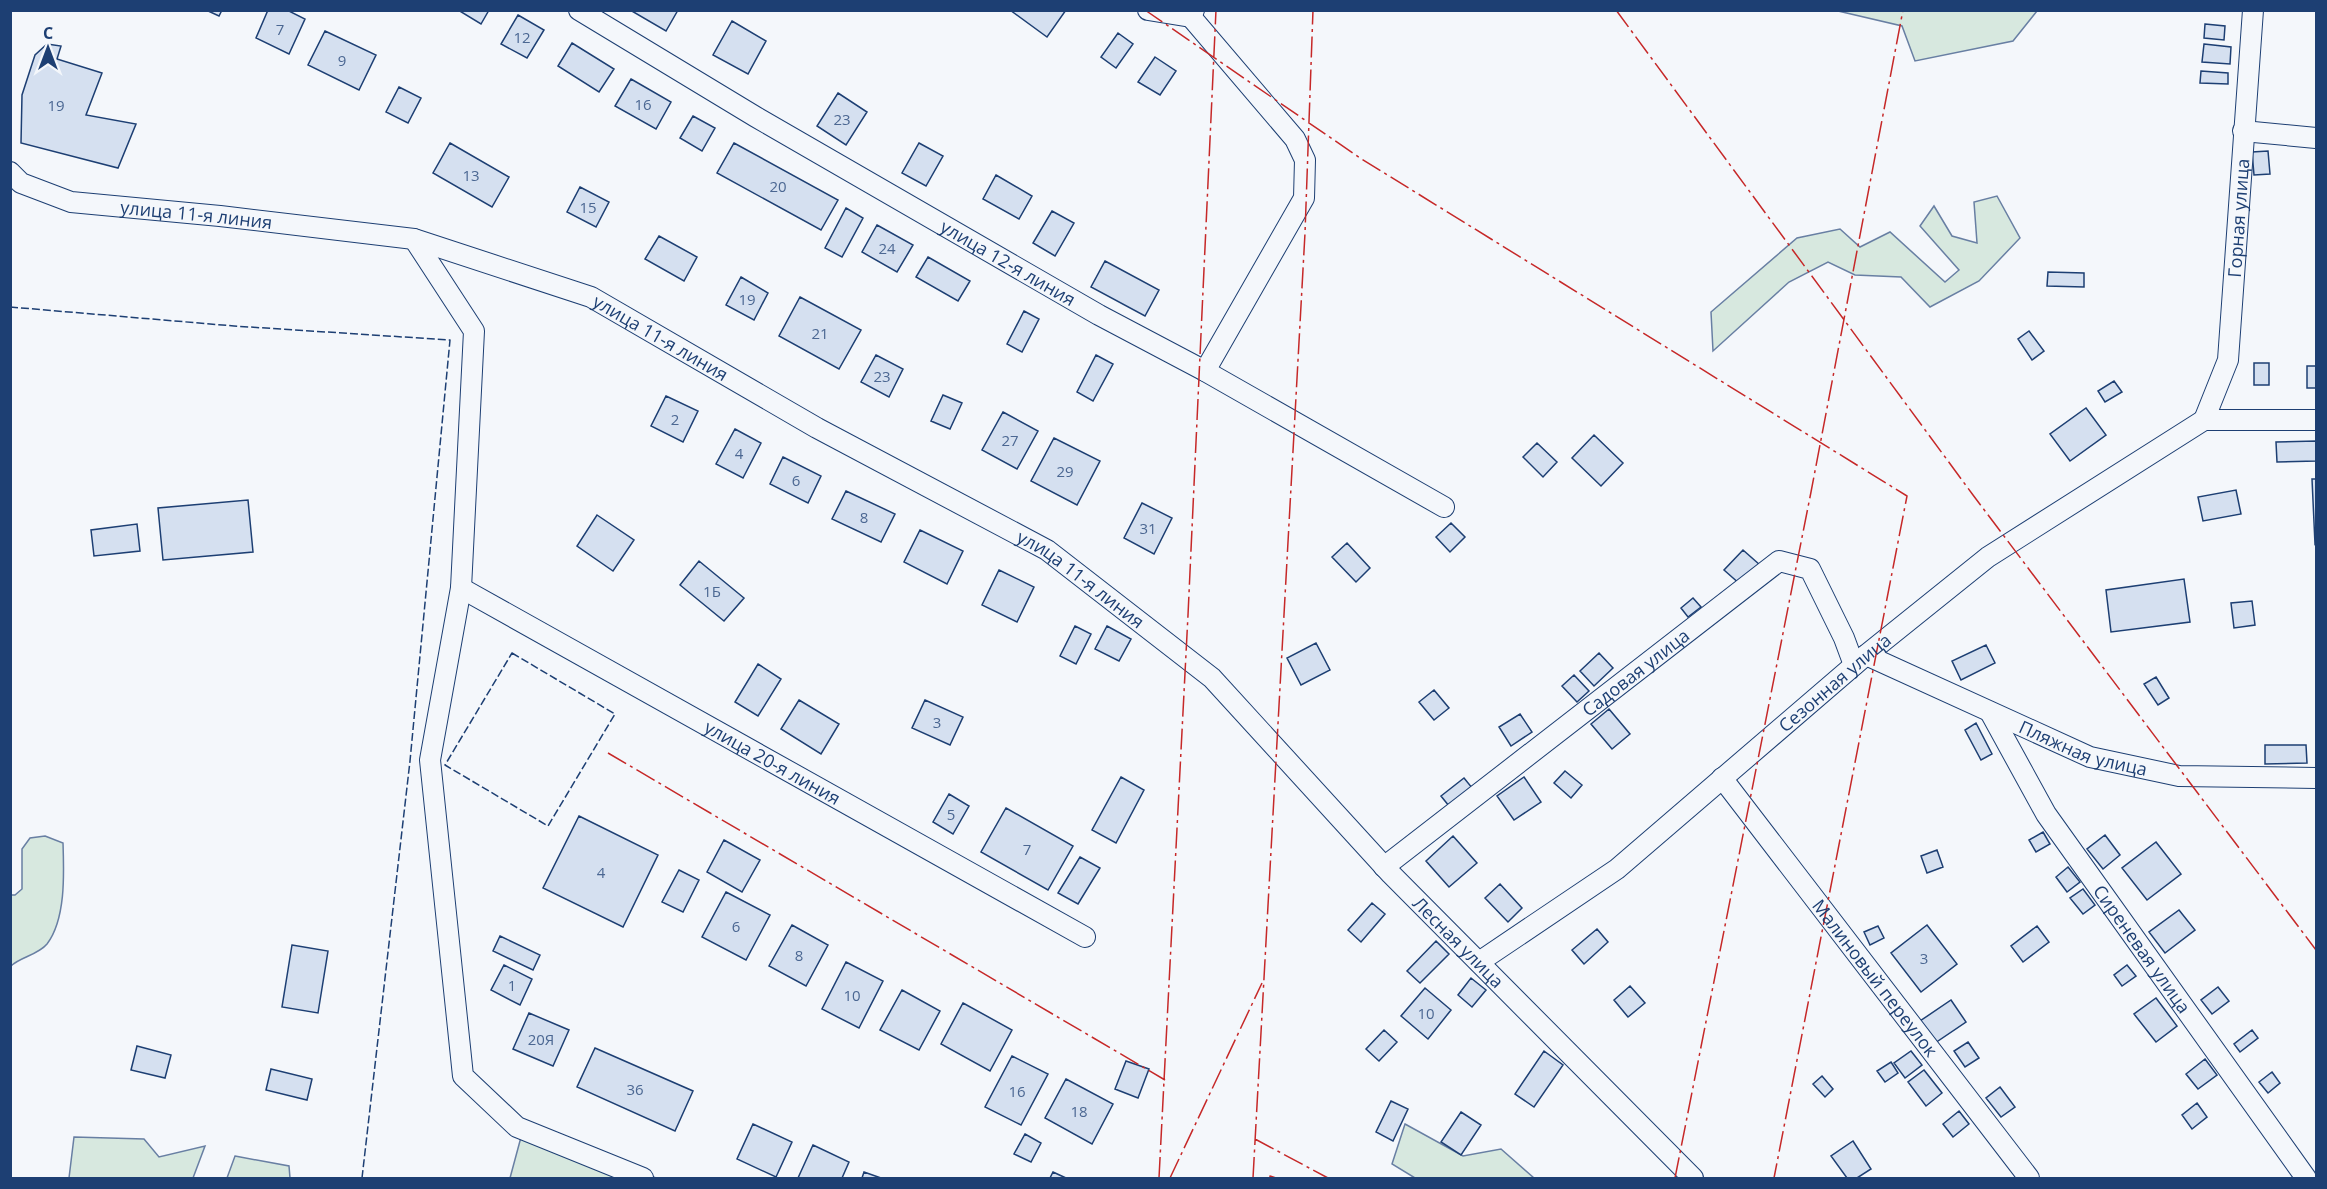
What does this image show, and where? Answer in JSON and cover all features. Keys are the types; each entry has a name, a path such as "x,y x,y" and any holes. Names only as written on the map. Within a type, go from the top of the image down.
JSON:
{"street":[{"name":"улица 12-я линия","path":"579,10 756,117 1068,298 1205,371 1444,507"},
{"path":"1148,10 1193,14 1295,139 1305,160 1304,198 1205,371"},
{"name":"Горная улица","path":"2204,420 2228,360 2253,10"},
{"path":"2243,131 2316,138"},
{"name":"улица 11-я линия","path":"10,172 21,183 71,202 414,238 591,297 817,428 1047,550 1212,678 1232,700"},
{"path":"414,238 474,332 461,588 430,760 464,1076 517,1127 643,1179"},
{"path":"2204,420 2316,420"},
{"name":"Сезонная улица","path":"1479,962 1617,869 1860,660 1988,557 2204,420"},
{"name":"Садовая улица","path":"1384,867 1779,561 1810,569 1844,638 1860,660"},
{"name":"улица 20-я линия","path":"461,588 1085,937"},
{"name":"Пляжная улица","path":"1860,660 1990,712 2090,757 2179,776 2316,778"},
{"name":"Лесная улица","path":"1232,700 1384,867 1693,1179"},
{"name":"Сиреневая улица","path":"1990,712 2046,814 2306,1179"},
{"name":"Малиновый переулок","path":"1722,778 2029,1179"}],"shaded area":[{"path":"1838,11 2037,11 2013,41 1915,61 1902,26"},
{"path":"1997,196 2020,238 1979,281 1930,307 1901,277 1855,275 1828,262 1789,282 1713,351 1711,312 1797,238 1840,229 1860,247 1890,232 1945,282 1959,270 1920,226 1934,206 1952,236 1977,243 1974,202"},
{"path":"45,836 63,843 64,868 58,922 43,948 11,966 11,895 15,895 22,889 22,849 30,838"},
{"path":"1405,1124 1463,1156 1501,1149 1534,1178 1415,1178 1392,1164"},
{"path":"524,1126 656,1178 510,1178"},
{"path":"74,1137 144,1139 159,1157 205,1146 193,1178 69,1178"},
{"path":"235,1156 289,1166 290,1178 227,1178"}],"building":[{"path":"206,10 222,10 219,16"},
{"path":"268,10 287,10 305,19 289,54 256,38"},
{"path":"458,10 489,10 481,24"},
{"path":"630,10 678,10 666,31"},
{"path":"1010,10 1066,10 1047,37"},
{"path":"518,15 544,30 527,58 501,44"},
{"path":"732,21 766,41 748,74 713,55"},
{"path":"2205,24 2225,26 2224,40 2204,38"},
{"path":"325,31 376,55 359,90 308,65"},
{"path":"1118,33 1133,44 1116,68 1101,57"},
{"path":"572,43 614,69 599,92 558,66"},
{"path":"47,44 61,46 57,59 102,73 86,115 136,124 118,168 21,143 22,95 35,55"},
{"path":"2204,44 2231,47 2230,64 2202,62"},
{"path":"1155,57 1176,71 1160,95 1138,82"},
{"path":"2201,71 2228,73 2228,84 2200,83"},
{"path":"631,79 671,102 656,129 615,106"},
{"path":"399,87 421,98 408,123 386,112"},
{"path":"838,93 867,112 846,145 817,126"},
{"path":"693,116 715,128 702,151 680,138"},
{"path":"450,143 509,177 492,207 433,173"},
{"path":"734,143 838,200 821,230 717,173"},
{"path":"919,143 943,156 926,186 902,173"},
{"path":"2268,151 2270,174 2254,175 2252,152"},
{"path":"996,175 1032,196 1019,219 983,199"},
{"path":"580,187 609,202 596,227 567,212"},
{"path":"846,208 863,218 842,257 825,248"},
{"path":"1052,211 1074,223 1055,256 1033,243"},
{"path":"877,225 913,245 897,272 862,252"},
{"path":"659,236 697,257 684,281 645,259"},
{"path":"928,257 970,281 958,301 916,277"},
{"path":"1105,261 1159,290 1145,316 1091,287"},
{"path":"2048,272 2084,273 2084,287 2047,286"},
{"path":"741,277 768,293 754,320 726,305"},
{"path":"800,297 861,330 839,369 779,336"},
{"path":"1024,311 1039,319 1022,352 1007,344"},
{"path":"2029,331 2044,351 2032,360 2018,339"},
{"path":"876,355 903,369 889,397 861,382"},
{"path":"1096,355 1113,364 1093,401 1077,392"},
{"path":"2254,363 2269,363 2269,385 2254,385"},
{"path":"2307,366 2316,366 2316,388 2307,388"},
{"path":"2114,381 2122,392 2105,402 2098,391"},
{"path":"943,395 962,403 950,429 931,421"},
{"path":"666,396 698,411 683,442 651,426"},
{"path":"2086,408 2106,435 2070,461 2050,434"},
{"path":"1003,412 1038,431 1017,469 982,450"},
{"path":"735,429 761,443 743,478 716,464"},
{"path":"1594,435 1623,463 1601,486 1572,458"},
{"path":"1054,438 1100,461 1077,505 1031,481"},
{"path":"2316,441 2316,461 2277,462 2276,442"},
{"path":"1537,443 1557,462 1543,477 1523,457"},
{"path":"783,457 821,476 808,503 770,484"},
{"path":"2312,479 2316,479 2315,544"},
{"path":"2236,490 2241,514 2203,521 2198,497"},
{"path":"846,491 895,514 881,542 832,519"},
{"path":"248,500 253,552 163,560 158,508"},
{"path":"1142,503 1172,518 1154,554 1124,538"},
{"path":"597,515 634,540 613,571 577,546"},
{"path":"1451,523 1465,537 1450,552 1436,537"},
{"path":"137,524 140,551 94,556 91,530"},
{"path":"920,530 963,551 947,584 904,562"},
{"path":"1347,543 1370,568 1356,582 1332,557"},
{"path":"1743,550 1760,565 1741,585 1724,570"},
{"path":"699,561 744,598 724,621 680,585"},
{"path":"999,570 1034,587 1017,622 982,605"},
{"path":"2184,579 2190,622 2111,632 2106,590"},
{"path":"1693,598 1701,607 1688,617 1681,608"},
{"path":"2252,601 2255,625 2234,628 2231,603"},
{"path":"1075,626 1091,634 1076,664 1060,656"},
{"path":"1107,626 1131,639 1119,661 1095,649"},
{"path":"1316,643 1330,670 1301,685 1287,658"},
{"path":"1986,645 1995,663 1961,680 1952,661"},
{"path":"1599,653 1613,668 1594,686 1580,671"},
{"path":"758,664 781,679 758,716 735,702"},
{"path":"1574,675 1589,691 1577,702 1562,686"},
{"path":"2156,677 2169,698 2158,705 2144,684"},
{"path":"1434,690 1449,708 1434,720 1419,702"},
{"path":"799,700 839,724 821,754 781,729"},
{"path":"925,700 963,717 950,745 912,728"},
{"path":"1609,709 1630,734 1612,749 1591,724"},
{"path":"1520,714 1532,732 1511,746 1499,727"},
{"path":"1976,723 1992,754 1981,760 1965,730"},
{"path":"2265,745 2306,745 2307,763 2265,764"},
{"path":"1565,771 1582,785 1571,798 1554,783"},
{"path":"1121,777 1144,790 1116,843 1092,830"},
{"path":"1524,777 1541,802 1514,820 1497,796"},
{"path":"1464,778 1473,789 1449,806 1441,796"},
{"path":"949,794 969,806 953,834 933,822"},
{"path":"1006,808 1073,846 1048,890 981,852"},
{"path":"579,816 658,855 623,927 543,888"},
{"path":"2043,832 2050,844 2036,852 2029,840"},
{"path":"2105,835 2120,855 2103,869 2087,849"},
{"path":"1453,836 1477,863 1449,887 1426,861"},
{"path":"724,840 760,860 742,892 707,872"},
{"path":"2156,842 2181,874 2147,900 2122,868"},
{"path":"1937,850 1943,867 1927,873 1921,856"},
{"path":"1080,857 1100,868 1078,904 1058,893"},
{"path":"2068,867 2080,882 2067,892 2056,877"},
{"path":"679,870 699,880 683,912 662,902"},
{"path":"1500,884 1522,908 1508,922 1485,898"},
{"path":"2083,889 2095,905 2083,914 2070,898"},
{"path":"726,892 770,915 746,960 702,937"},
{"path":"1372,903 1385,914 1361,942 1348,930"},
{"path":"2179,910 2195,930 2165,953 2149,932"},
{"path":"792,925 828,945 806,986 769,966"},
{"path":"1927,925 1957,964 1921,992 1891,953"},
{"path":"1878,926 1884,938 1870,945 1864,932"},
{"path":"2037,926 2049,942 2023,962 2011,946"},
{"path":"1597,929 1608,942 1584,964 1572,950"},
{"path":"500,936 540,955 533,970 493,951"},
{"path":"1436,941 1449,954 1420,983 1407,971"},
{"path":"292,945 328,951 318,1013 282,1007"},
{"path":"846,962 883,981 859,1028 822,1009"},
{"path":"504,965 532,979 520,1005 491,990"},
{"path":"2127,965 2136,976 2122,986 2114,975"},
{"path":"1471,978 1486,990 1472,1007 1458,995"},
{"path":"1630,986 1645,1003 1628,1017 1614,1000"},
{"path":"2218,987 2229,1001 2212,1014 2201,1000"},
{"path":"1425,988 1451,1010 1428,1039 1401,1016"},
{"path":"902,990 940,1011 919,1050 880,1030"},
{"path":"2156,998 2177,1026 2156,1042 2134,1014"},
{"path":"1951,1000 1966,1022 1935,1043 1920,1021"},
{"path":"963,1003 1012,1030 990,1071 941,1044"},
{"path":"529,1013 569,1030 553,1066 513,1049"},
{"path":"1384,1030 1397,1042 1379,1061 1366,1049"},
{"path":"2252,1030 2258,1038 2240,1052 2234,1044"},
{"path":"1968,1042 1979,1058 1965,1067 1954,1051"},
{"path":"137,1046 171,1055 165,1078 131,1070"},
{"path":"595,1048 693,1091 675,1131 577,1087"},
{"path":"1544,1051 1563,1065 1534,1107 1515,1094"},
{"path":"1911,1051 1922,1065 1905,1078 1894,1063"},
{"path":"1012,1056 1048,1074 1021,1125 985,1107"},
{"path":"2205,1059 2217,1075 2198,1089 2186,1074"},
{"path":"1126,1061 1149,1069 1138,1098 1115,1089"},
{"path":"1891,1062 1898,1073 1885,1082 1877,1071"},
{"path":"271,1069 312,1079 307,1100 266,1090"},
{"path":"1924,1070 1942,1093 1926,1106 1908,1082"},
{"path":"2272,1072 2280,1083 2268,1093 2259,1082"},
{"path":"1822,1076 1833,1089 1825,1097 1813,1084"},
{"path":"1066,1079 1113,1104 1092,1144 1045,1118"},
{"path":"2000,1087 2015,1107 2001,1117 1986,1098"},
{"path":"1391,1101 1408,1109 1393,1141 1376,1132"},
{"path":"2197,1103 2207,1117 2192,1129 2182,1115"},
{"path":"1959,1111 1969,1124 1953,1137 1943,1124"},
{"path":"1461,1112 1481,1125 1461,1155 1441,1142"},
{"path":"753,1124 792,1142 776,1177 737,1159"},
{"path":"1025,1134 1041,1143 1031,1162 1014,1154"},
{"path":"1853,1141 1871,1169 1857,1178 1847,1178 1831,1156"},
{"path":"813,1145 849,1162 842,1178 798,1178"},
{"path":"864,1172 881,1178 862,1178"},
{"path":"1053,1172 1066,1178 1050,1178"}],"fence":[{"path":"10,307 234,326 450,340 410,761 362,1178"},
{"path":"512,653 615,714 548,826 445,765 512,653"}],"power":[{"path":"1145,10 1360,158 1907,496 1774,1178"},
{"path":"1159,1178 1216,10"},
{"path":"1253,1178 1305,233 1313,10"},
{"path":"1616,10 1973,495 2316,950"},
{"path":"1675,1178 1811,492 1903,10"},
{"path":"608,753 1165,1080"},
{"path":"1170,1178 1262,983"},
{"path":"1255,1139 1328,1178"},
{"path":"1270,1178 1270,1176 1276,1178"}]}
